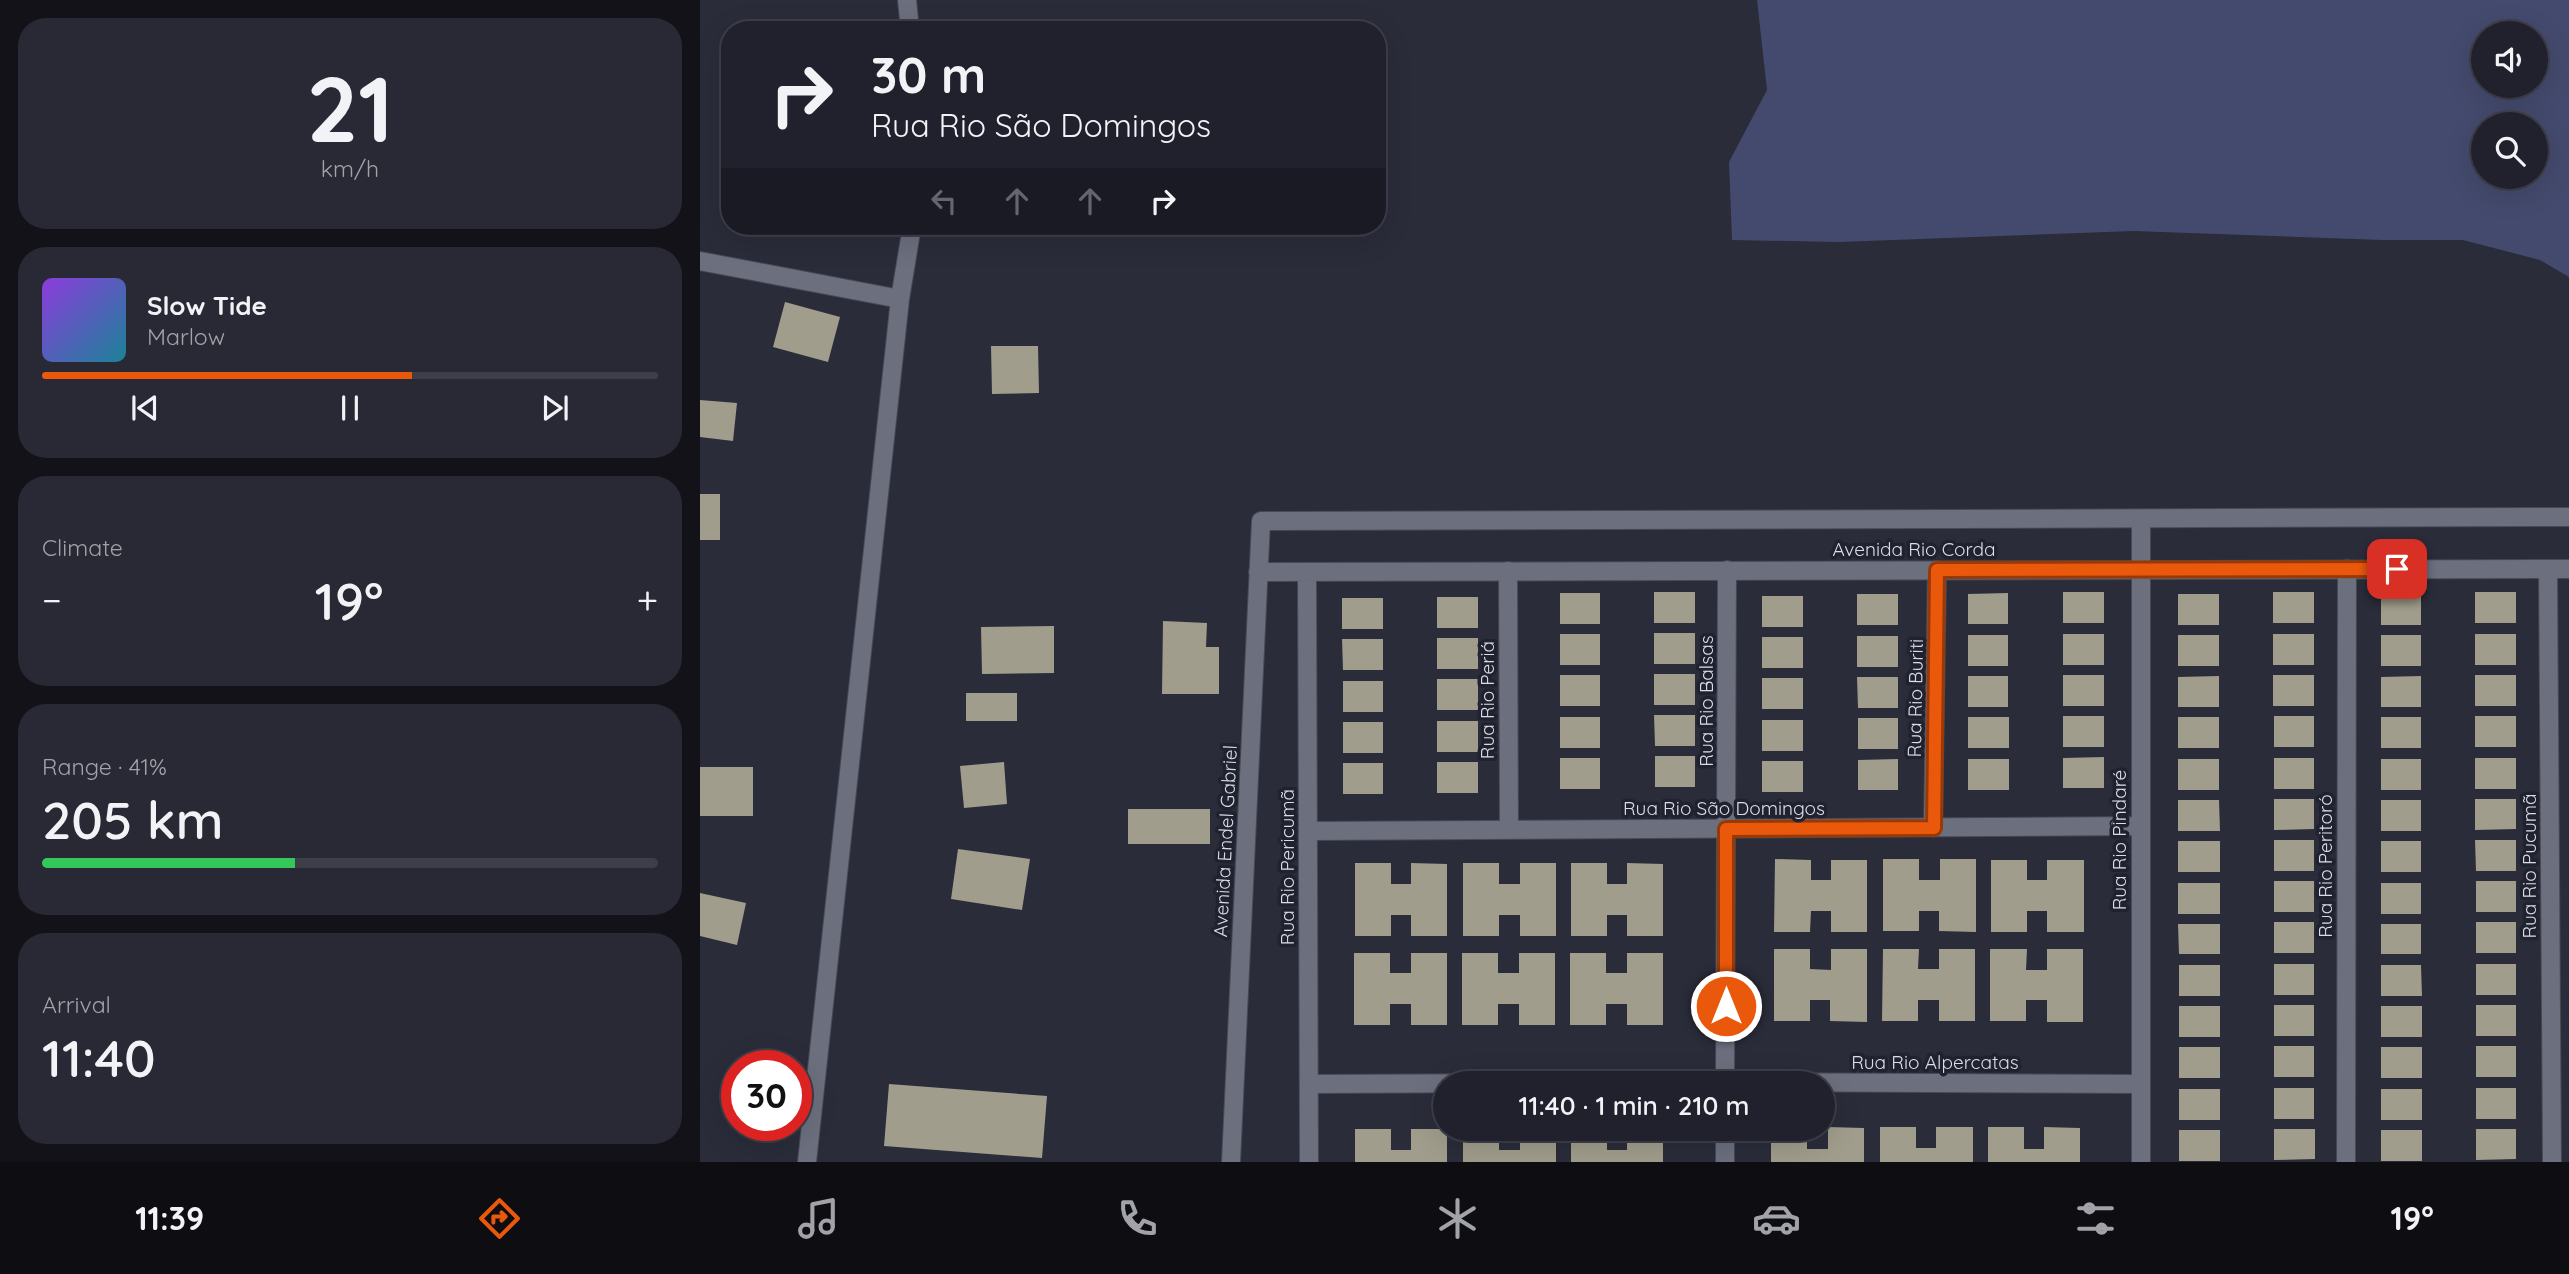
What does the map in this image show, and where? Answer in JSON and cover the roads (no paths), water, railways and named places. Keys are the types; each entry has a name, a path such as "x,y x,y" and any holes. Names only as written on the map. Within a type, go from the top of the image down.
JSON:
{"street":[{"path":"907,0 909,21"},
{"path":"807,1162 900,299 911,235"},
{"path":"700,261 900,299"},
{"name":"Avenida Rio Corda","path":"1261,521 2569,517"},
{"name":"Rua Rio Pindaré","path":"2141,519 2141,1162"},
{"name":"Avenida Endel Gabriel","path":"1231,1162 1261,521"},
{"name":"Rua Rio Peritoró","path":"2346,1162 2347,569"},
{"name":"Rua Rio Pucumã","path":"2548,569 2552,1162"},
{"name":"Avenida Rio Corda","path":"1258,572 2569,569"},
{"name":"Rua Rio Balsas","path":"1725,1071 1727,570"},
{"name":"Rua Rio Buriti","path":"1934,828 1937,570"},
{"name":"Rua Rio Periá","path":"1508,571 1509,830"},
{"name":"Rua Rio Pericumã","path":"1307,572 1309,1162"},
{"name":"Rua Rio São Domingos","path":"1308,831 2140,826"},
{"name":"Rua Rio Alpercatas","path":"1835,1083 2141,1084"},
{"name":"Rua Rio Alpercatas","path":"1309,1084 1433,1084"},
{"path":"1725,1141 1725,1162"}]}
